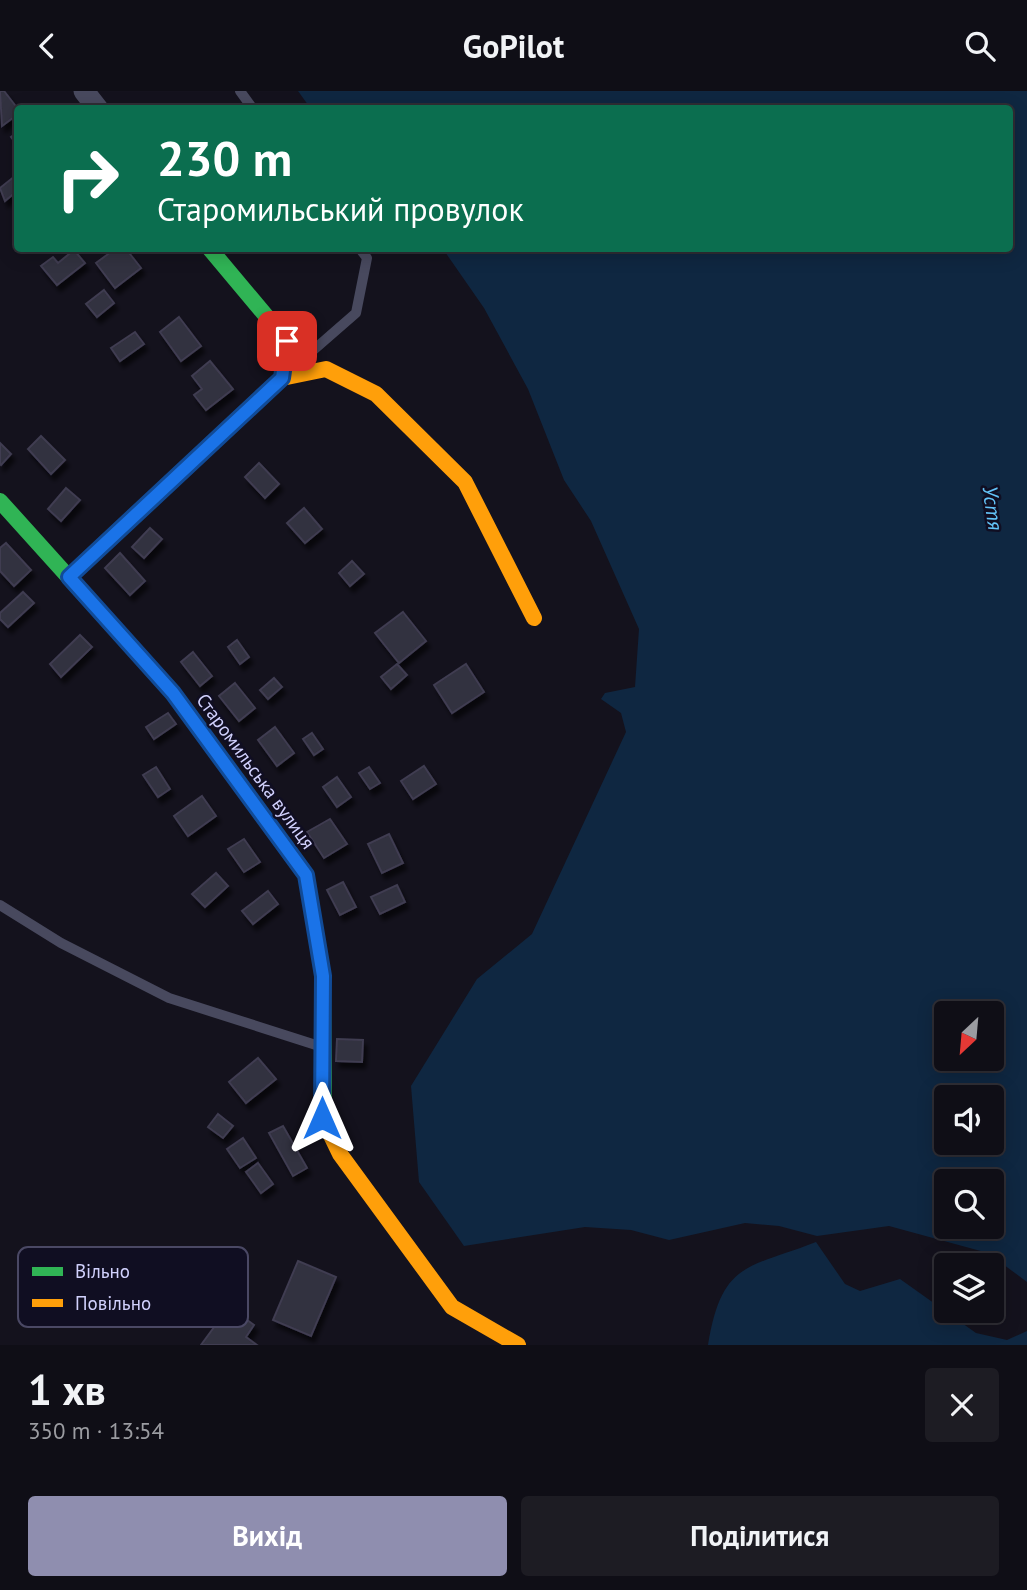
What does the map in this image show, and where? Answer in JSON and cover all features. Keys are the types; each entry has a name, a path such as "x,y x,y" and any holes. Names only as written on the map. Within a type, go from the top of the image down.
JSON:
{"street":[{"path":"213,252 287,341 282,378"},
{"path":"69,577 282,378 326,369 376,394 465,482 534,618"},
{"name":"Старомильська вулиця","path":"0,501 173,693 306,875 323,976 322,1118 340,1154 452,1307 518,1345"}],"lane":[{"path":"282,378 356,313 367,258 362,252"},
{"path":"0,905 61,943 169,999 322,1047"}],"water":[{"name":"Устя","path":"298,91 1027,91 1027,1282 1004,1265 1004,1253 988,1253 937,1239 1004,1239 1004,1169 934,1169 934,1238 889,1226 817,1236 779,1226 745,1223 669,1240 631,1230 585,1227 464,1246 419,1182 411,1086 477,979 532,934 626,732 621,713 601,699 605,693 635,687 639,629 591,521 564,480 528,389 484,308 445,252 1013,252 1013,105 308,105"},
{"path":"816,1242 845,1284 860,1291 900,1279 934,1303 934,1323 962,1323 976,1333 1007,1340 1027,1331 1027,1345 708,1345 721,1297 741,1272 755,1264"}],"building":[{"path":"0,91 4,91 15,105 14,117 2,126"},
{"path":"14,177 14,193 5,201 0,188"},
{"path":"72,252 76,252 85,263 57,285 41,266 53,257 58,263"},
{"path":"111,252 128,252 141,268 115,288 96,263"},
{"path":"104,290 114,303 97,317 86,304"},
{"path":"179,317 201,346 181,361 160,332"},
{"path":"135,332 144,344 120,361 111,348"},
{"path":"210,361 233,389 206,410 194,395 202,389 192,376"},
{"path":"41,436 65,460 51,474 28,449"},
{"path":"0,443 11,454 1,465 0,464"},
{"path":"259,463 279,484 265,498 245,477"},
{"path":"66,488 80,500 61,521 48,509"},
{"path":"304,508 322,529 305,543 287,523"},
{"path":"150,528 162,539 144,558 132,547"},
{"path":"6,543 31,570 14,586 0,571 0,548"},
{"path":"120,553 145,581 130,595 105,568"},
{"path":"352,561 364,574 350,586 339,573"},
{"path":"23,592 34,603 8,627 0,619 0,613"},
{"path":"403,612 426,641 399,663 375,633"},
{"path":"80,635 92,647 61,677 50,664"},
{"path":"237,640 249,657 240,664 228,647"},
{"path":"193,652 212,676 200,686 181,662"},
{"path":"397,664 407,675 391,689 381,677"},
{"path":"466,664 484,692 452,713 434,685"},
{"path":"274,678 282,687 268,699 260,690"},
{"path":"235,683 255,708 239,721 219,696"},
{"path":"168,713 176,724 154,739 146,727"},
{"path":"275,727 294,753 277,766 258,740"},
{"path":"312,733 323,749 314,755 303,739"},
{"path":"424,766 436,784 413,799 401,781"},
{"path":"156,767 170,789 158,797 143,775"},
{"path":"369,767 380,783 370,789 359,773"},
{"path":"337,777 351,797 337,807 323,787"},
{"path":"202,796 216,816 188,836 174,816"},
{"path":"330,819 347,844 324,858 307,832"},
{"path":"389,834 403,863 382,873 368,844"},
{"path":"244,839 260,862 244,872 228,849"},
{"path":"216,873 228,886 205,907 192,894"},
{"path":"343,882 356,907 340,915 327,890"},
{"path":"397,885 405,902 380,914 371,897"},
{"path":"268,891 278,904 253,924 242,911"},
{"path":"337,1039 363,1040 362,1062 336,1061"},
{"path":"258,1058 276,1079 246,1103 229,1082"},
{"path":"218,1114 233,1126 223,1138 208,1127"},
{"path":"283,1126 307,1168 293,1176 269,1133"},
{"path":"243,1138 256,1158 240,1168 227,1149"},
{"path":"258,1163 273,1184 261,1193 246,1172"},
{"path":"298,1261 336,1277 311,1336 273,1320"},
{"path":"248,1321 254,1325 246,1337 257,1345 201,1345 214,1327 248,1327"}],"traffic: fast":[{"path":"69,577 282,378 287,341 213,252"},
{"path":"0,501 173,693 306,875 323,976 324,1121"}],"traffic: slow":[{"path":"282,378 326,369 376,394 465,482 534,618"},
{"path":"324,1121 340,1154 452,1307 518,1345"}],"route":[{"path":"287,341 282,378 69,577 173,693 306,875 323,976 322,1118"}]}
